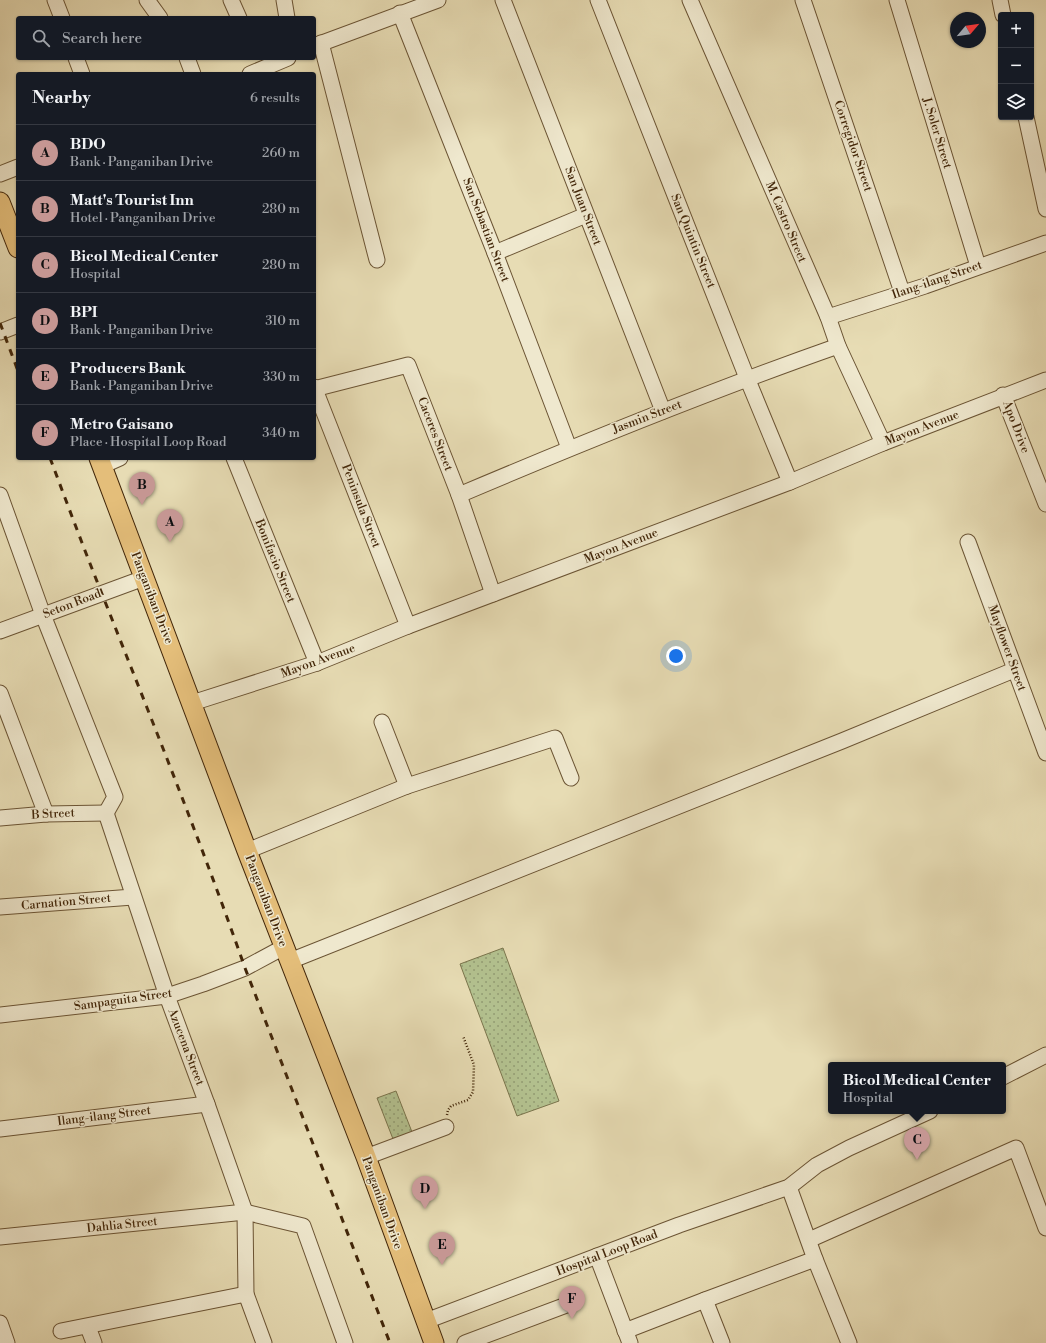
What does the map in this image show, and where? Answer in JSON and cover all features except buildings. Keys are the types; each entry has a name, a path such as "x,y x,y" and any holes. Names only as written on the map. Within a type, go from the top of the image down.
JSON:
{"main road":[{"path":"0,202 16,243"},
{"name":"Panganiban Drive","path":"100,462 247,851 366,1157 434,1343"}],"street":[{"path":"55,0 61,16"},
{"path":"147,0 159,16"},
{"path":"231,0 238,16"},
{"path":"284,0 287,16"},
{"path":"376,260 318,45 438,0"},
{"name":"San Juan Street","path":"503,0 664,411"},
{"name":"San Quintin Street","path":"598,0 747,378 790,482"},
{"name":"M. Castro Street","path":"690,0 828,317 838,346 883,443"},
{"name":"Corregidor Street","path":"803,0 902,292"},
{"name":"J. Soler Street","path":"897,0 978,266"},
{"path":"1000,0 1002,12"},
{"name":"San Sebastian Street","path":"400,13 569,448"},
{"path":"77,60 81,72"},
{"path":"188,60 192,72"},
{"path":"256,67 281,60"},
{"path":"1027,120 1046,209"},
{"path":"0,174 16,167"},
{"path":"494,253 586,215"},
{"name":"Ilang-ilang Street","path":"828,317 1046,243"},
{"path":"0,332 16,326"},
{"name":"Jasmin Street","path":"459,495 569,448 747,378 838,346"},
{"name":"Caceres Street","path":"316,388 408,365 459,495 493,594"},
{"name":"Mayon Avenue","path":"192,703 317,663 408,626 790,482 1003,395 1046,380"},
{"name":"Peninsula Street","path":"316,393 408,626"},
{"name":"Apo Drive","path":"1003,395 1046,504"},
{"path":"100,462 110,460"},
{"name":"Bonifacio Street","path":"235,460 317,663"},
{"path":"0,495 44,615 115,797 106,812"},
{"name":"Mayflower Street","path":"968,542 1014,670 1046,753"},
{"name":"Seton Road","path":"0,631 144,578"},
{"name":"Sampaguita Street","path":"0,1015 167,996 204,984 287,954 834,744 1014,670"},
{"path":"0,693 46,814"},
{"path":"382,722 407,786"},
{"path":"247,851 407,786 555,738 571,778"},
{"name":"B Street","path":"0,818 46,814 106,812"},
{"name":"Azucena Street","path":"106,812 167,996 245,1212 246,1294 264,1343"},
{"name":"Carnation Street","path":"0,907 133,897"},
{"path":"1006,1076 1046,1055"},
{"name":"Ilang-ilang Street","path":"0,1129 207,1104"},
{"name":"Hospital Loop Road","path":"426,1321 597,1256 789,1187 817,1165 849,1148 923,1114"},
{"path":"366,1157 446,1127"},
{"path":"809,1240 1016,1148 1046,1228"},
{"path":"789,1187 849,1343"},
{"path":"245,1212 303,1226 345,1343"},
{"name":"Dahlia Street","path":"0,1237 245,1212"},
{"path":"597,1256 627,1337 705,1300 816,1259"},
{"path":"61,1332 246,1294"},
{"path":"705,1300 722,1343"},
{"path":"472,1342 569,1304"},
{"path":"0,1323 7,1343"},
{"path":"88,1327 94,1343"}],"path":[{"path":"446,1127 448,1124 446,1113 451,1106 468,1100 473,1092 474,1065 463,1036"}],"green space":[{"path":"503,948 559,1101 517,1116 460,964"},
{"path":"396,1091 412,1132 393,1139 377,1098"}],"railway":[{"path":"0,323 16,366"},
{"path":"51,460 390,1343"}],"place":[{"name":"Matt's Tourist Inn","path":"142,505"},
{"name":"BDO","path":"170,542"},
{"name":"Bicol Medical Center","path":"917,1160"},
{"name":"BPI","path":"425,1209"},
{"name":"Producers Bank","path":"442,1265"},
{"name":"Metro Gaisano","path":"572,1319"}]}
